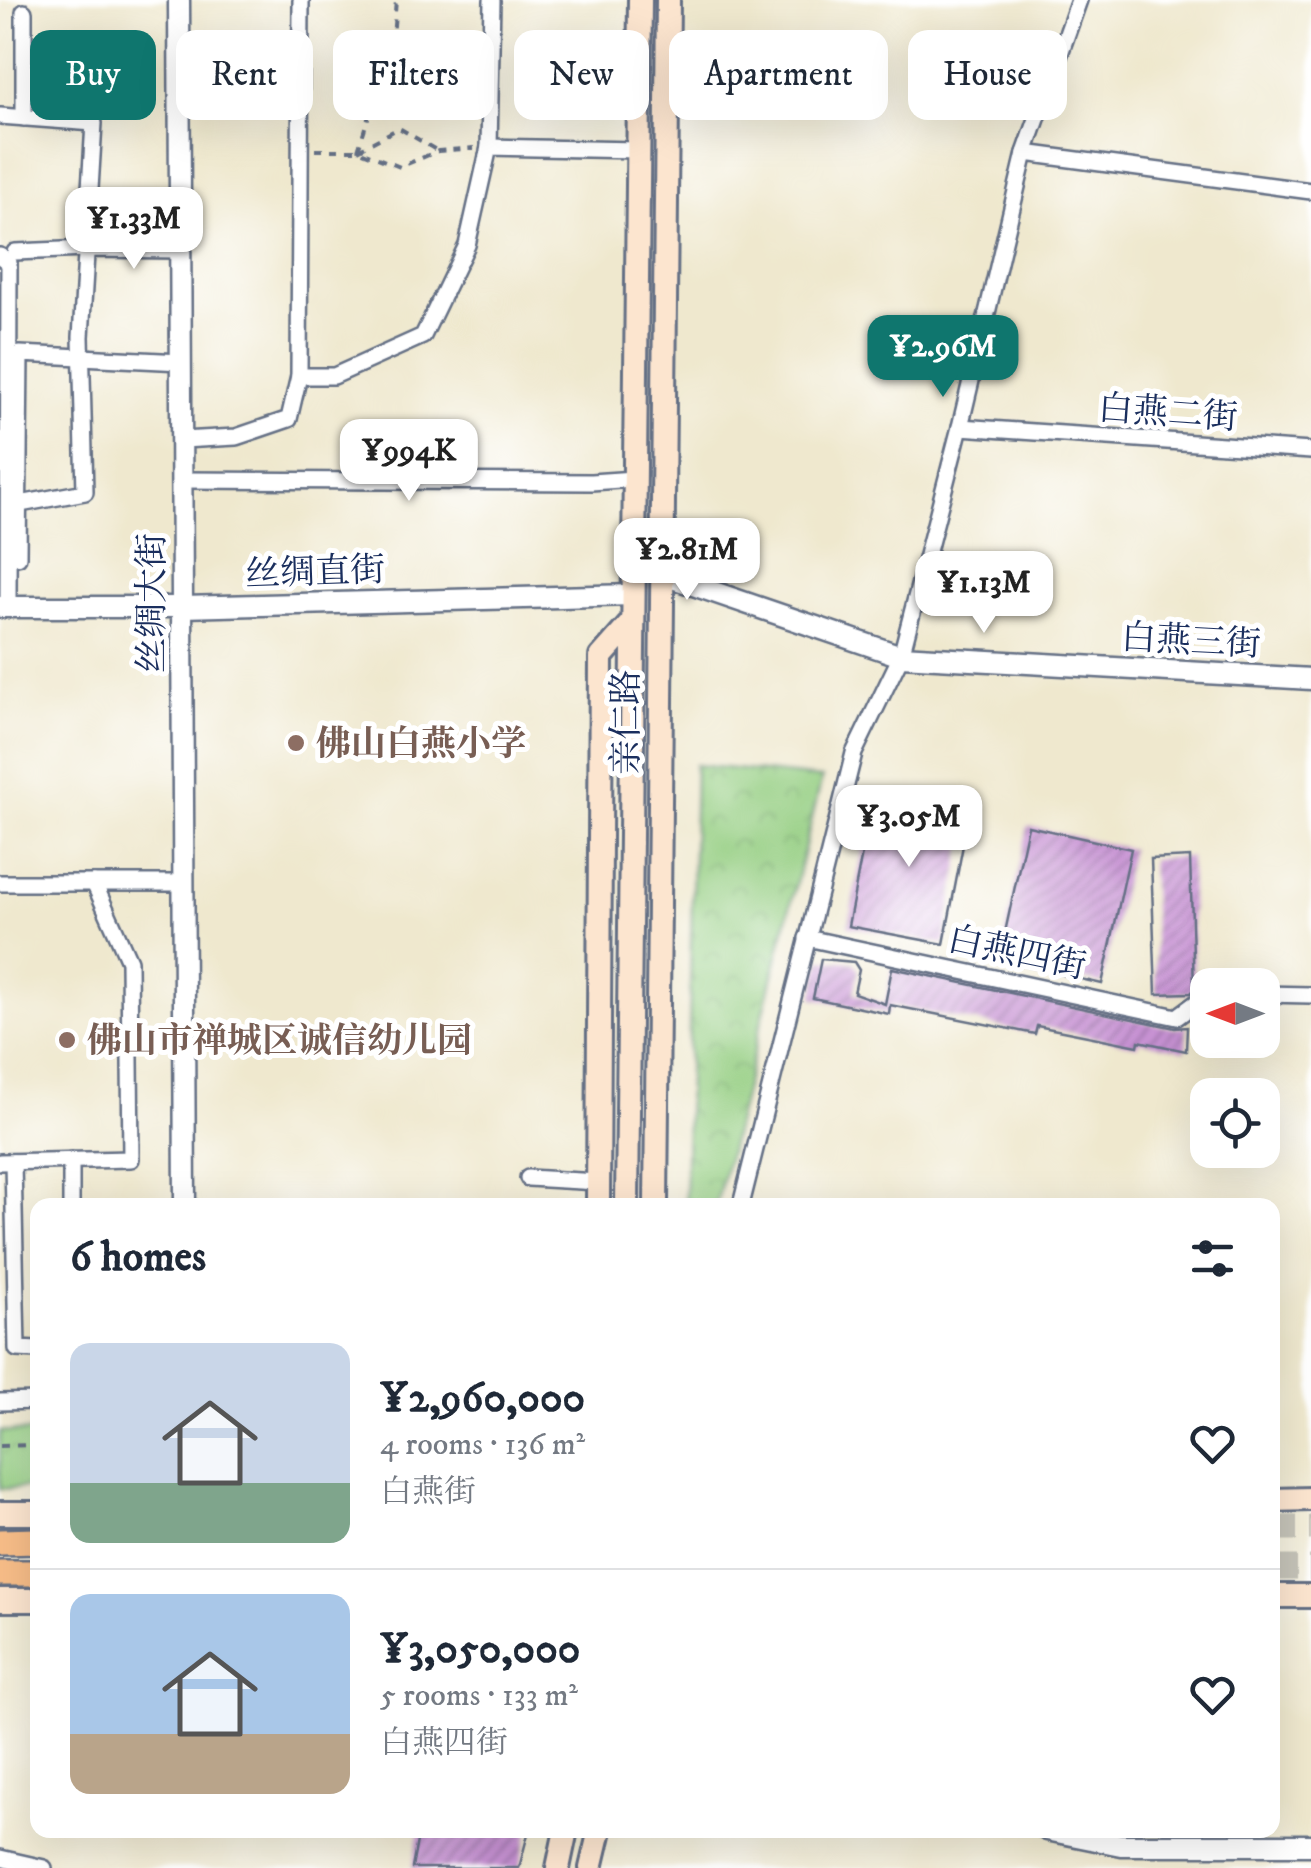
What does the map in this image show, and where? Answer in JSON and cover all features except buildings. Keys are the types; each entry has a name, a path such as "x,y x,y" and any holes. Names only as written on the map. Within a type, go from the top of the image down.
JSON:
{"highway":[{"path":"0,1542 30,1542"},
{"path":"0,1574 30,1573"}],"main road":[{"name":"亲仁路","path":"628,1198 640,0"},
{"name":"亲仁路","path":"656,1198 668,0"},
{"path":"598,1193 601,657 633,621"},
{"path":"1280,1500 1311,1499"},
{"path":"0,1514 30,1514"},
{"path":"1280,1596 1311,1596"},
{"path":"0,1600 30,1600"},
{"path":"558,1868 564,1838"},
{"path":"591,1868 598,1838"}],"street":[{"name":"丝绸大街","path":"179,0 186,1198"},
{"path":"182,440 236,437 289,420 299,376 301,0"},
{"path":"299,376 334,376 423,336 467,245 489,147 492,0"},
{"path":"743,1198 854,754 901,656 1025,153 1079,0"},
{"path":"24,12 24,118"},
{"path":"0,116 94,123 82,356 85,492 20,504"},
{"path":"489,147 638,150"},
{"path":"1025,153 1311,191"},
{"path":"4,607 8,254 86,249 182,250"},
{"path":"18,557 20,354 182,362"},
{"name":"白燕二街","path":"960,428 1311,452"},
{"path":"183,480 634,479"},
{"name":"白燕三街","path":"661,574 901,656 1311,679"},
{"name":"丝绸直街","path":"4,607 183,607 633,595"},
{"path":"0,883 184,883"},
{"path":"30,1350 17,1350 6,1162 131,1159 129,960 94,883"},
{"name":"白燕四街","path":"808,938 1178,1017 1190,1008"},
{"path":"1280,995 1311,996"},
{"path":"71,1160 71,1198"},
{"path":"528,1178 598,1193"},
{"path":"0,1402 30,1401"},
{"path":"1084,1838 1121,1846 1311,1845"},
{"path":"0,1858 44,1868"}],"path":[{"path":"358,150 392,38 396,0"},
{"path":"358,150 398,128 438,151"},
{"path":"300,150 358,150 400,167 438,151 489,147"},
{"path":"0,1446 30,1445"}],"green space":[{"path":"695,765 822,778 718,1198 685,1198"},
{"path":"0,1431 30,1432 30,1487 0,1489"}],"tunnel":[{"path":"1280,1528 1311,1528"},
{"path":"1280,1568 1311,1568"}],"place":[{"name":"佛山白燕小学","path":"296,743"},
{"name":"佛山市禅城区诚信幼儿园","path":"67,1040"}]}
